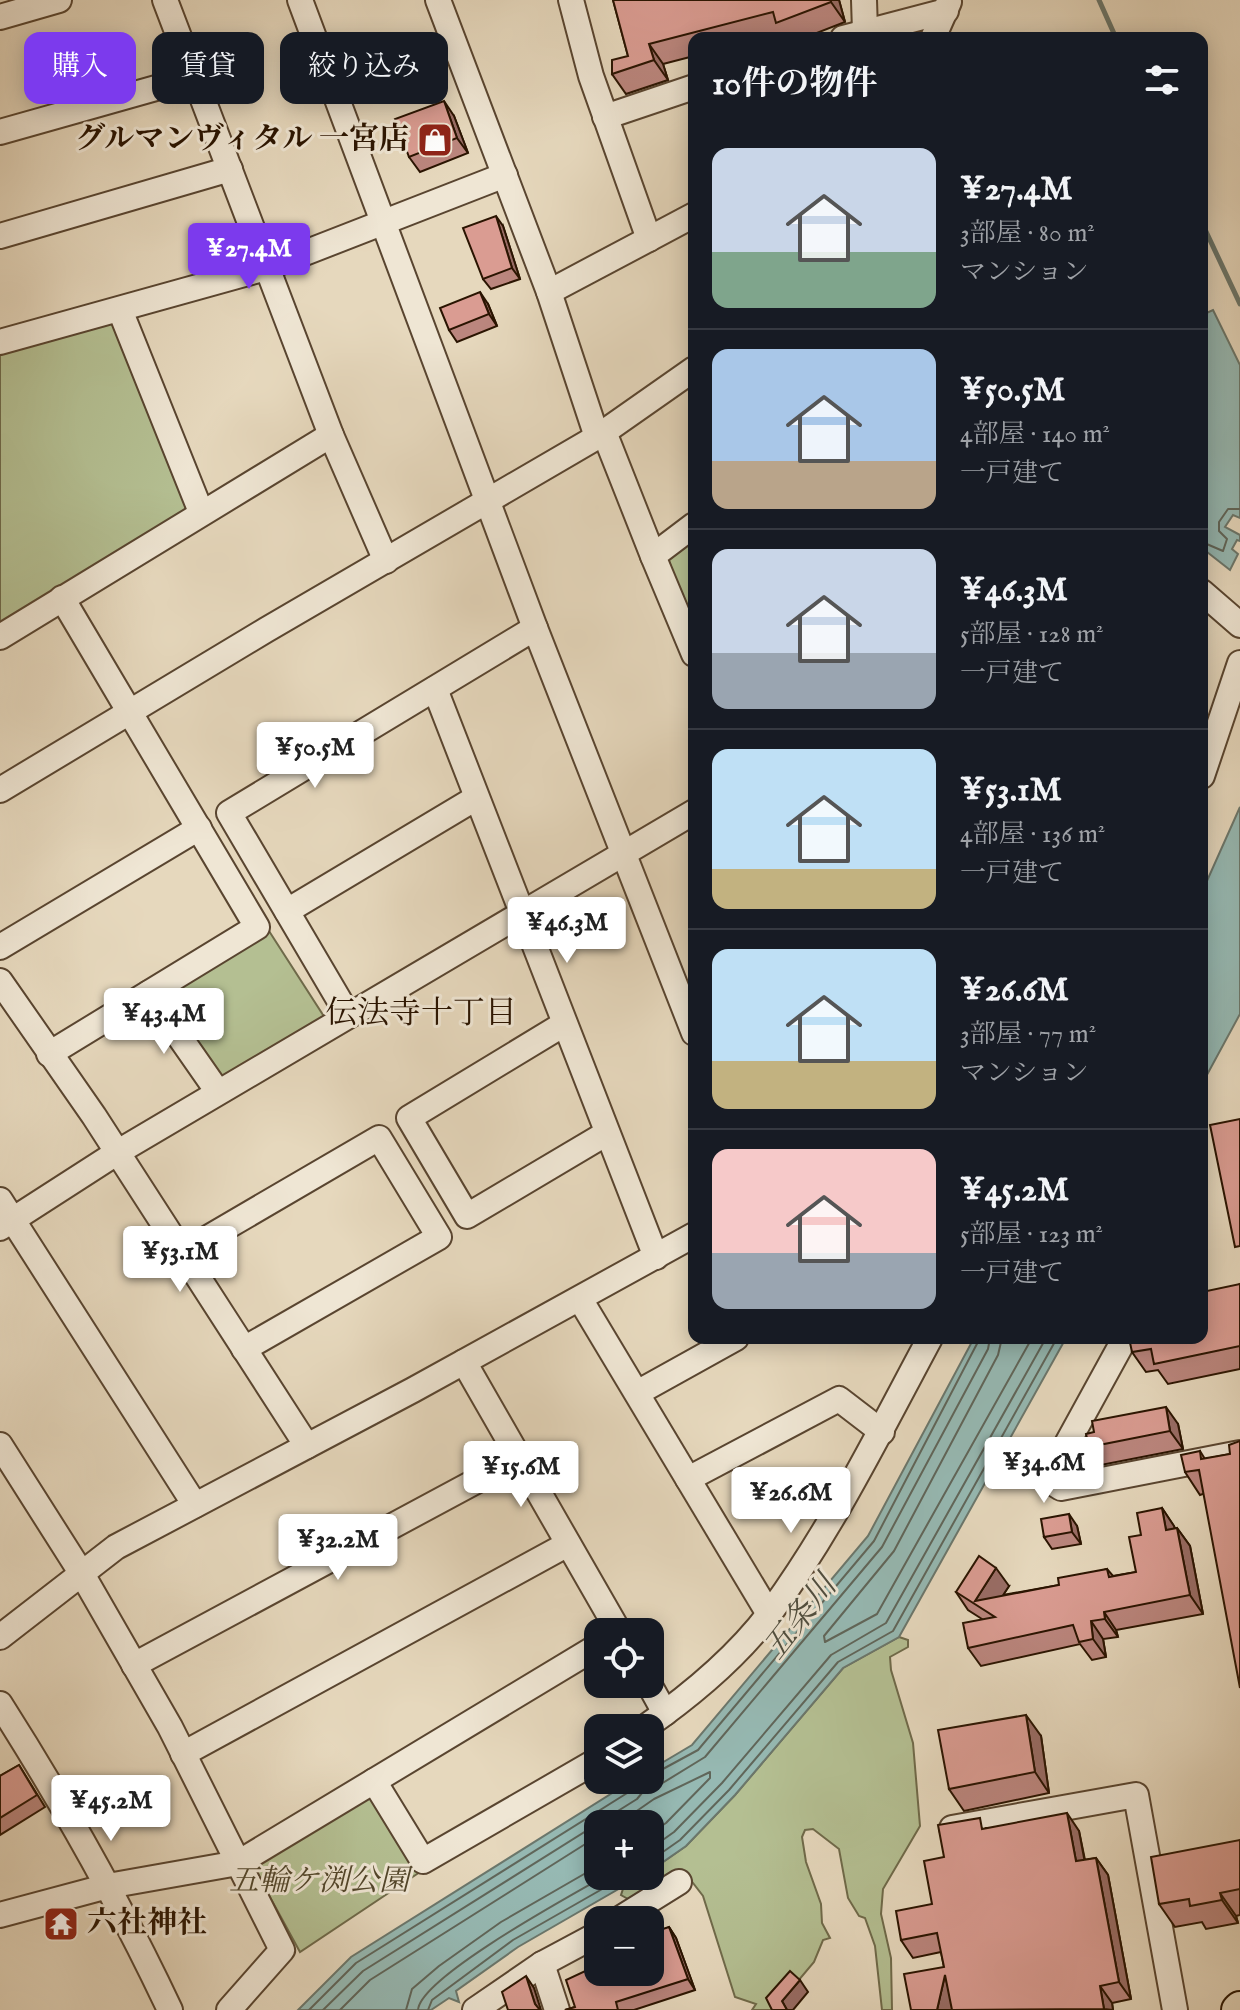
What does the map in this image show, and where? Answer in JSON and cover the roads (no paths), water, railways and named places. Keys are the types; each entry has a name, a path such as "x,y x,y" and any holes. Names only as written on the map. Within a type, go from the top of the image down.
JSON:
{"street":[{"path":"0,17 59,0"},
{"path":"165,0 177,32"},
{"path":"300,0 535,628 688,1018"},
{"path":"438,0 601,434 688,640"},
{"path":"571,0 605,117 649,239"},
{"path":"855,32 864,0"},
{"path":"860,32 948,5"},
{"path":"936,32 948,5"},
{"path":"0,132 152,89"},
{"path":"605,117 688,89"},
{"path":"205,104 331,435 386,561"},
{"path":"0,236 230,169"},
{"path":"0,342 266,268 505,175"},
{"path":"549,292 688,218"},
{"path":"120,310 201,512"},
{"path":"0,790 488,503 601,434 688,373"},
{"path":"0,637 331,435"},
{"path":"653,556 688,530"},
{"path":"1208,597 1240,625"},
{"path":"49,1054 257,927 62,598"},
{"path":"348,1015 229,813 535,628"},
{"path":"1208,749 1240,663"},
{"path":"435,689 656,1257"},
{"path":"287,911 476,798"},
{"path":"195,1505 4,1216 688,816"},
{"path":"0,947 199,828"},
{"path":"0,981 118,1152 307,1446"},
{"path":"149,993 218,1092"},
{"path":"564,1024 409,1118 467,1216 607,1133"},
{"path":"182,1253 379,1138 439,1237 244,1349"},
{"path":"0,1637 116,1547 688,1238"},
{"path":"580,1299 769,1614"},
{"path":"637,1393 725,1344"},
{"path":"657,1698 665,1713 720,1667 769,1614 882,1432 927,1344"},
{"path":"1122,1344 1052,1471 1053,1483 1061,1488 1240,1453"},
{"path":"464,1362 611,1618"},
{"path":"688,1479 839,1399 882,1432"},
{"path":"0,1445 82,1574 134,1665 183,1754 282,1950 229,2010"},
{"path":"134,1665 519,1458"},
{"path":"183,1754 568,1544"},
{"path":"0,1915 108,1886 238,1863 584,1654"},
{"path":"0,1704 108,1886 170,2010"},
{"path":"374,1781 423,1861 584,1768"},
{"path":"952,1828 1136,1795 1175,2010"},
{"path":"640,1906 679,1882"},
{"path":"475,2010 542,1964 584,1942"},
{"path":"542,1964 557,2010"}],"water":[{"path":"1213,310 1240,365 1240,518 1233,515 1225,527 1240,535 1240,541 1237,540 1232,549 1238,554 1230,570 1208,553 1208,312"},
{"path":"1240,807 1240,1014 1208,1073 1208,879"},
{"name":"五条川","path":"971,1344 1063,1344 899,1637 843,1668 735,1795 686,1846 664,1861 664,1810 585,1810 611,1794 664,1794 664,1762 692,1745 868,1536"},
{"path":"584,1811 584,1890 617,1890 584,1906 584,1909 518,1947 456,1991 459,2002 449,1998 431,2010 298,2010 351,1957"}],"waterway":[{"path":"1099,0 1113,32"},
{"path":"1208,236 1240,304"}],"place":[{"name":"グルマンヴィタル 一宮店","path":"435,140"},
{"name":"六社神社","path":"61,1924"}],"district":[{"name":"伝法寺十丁目","path":"421,1014"}],"park label":[{"name":"五輪ケ渕公園","path":"319,1882"}]}
